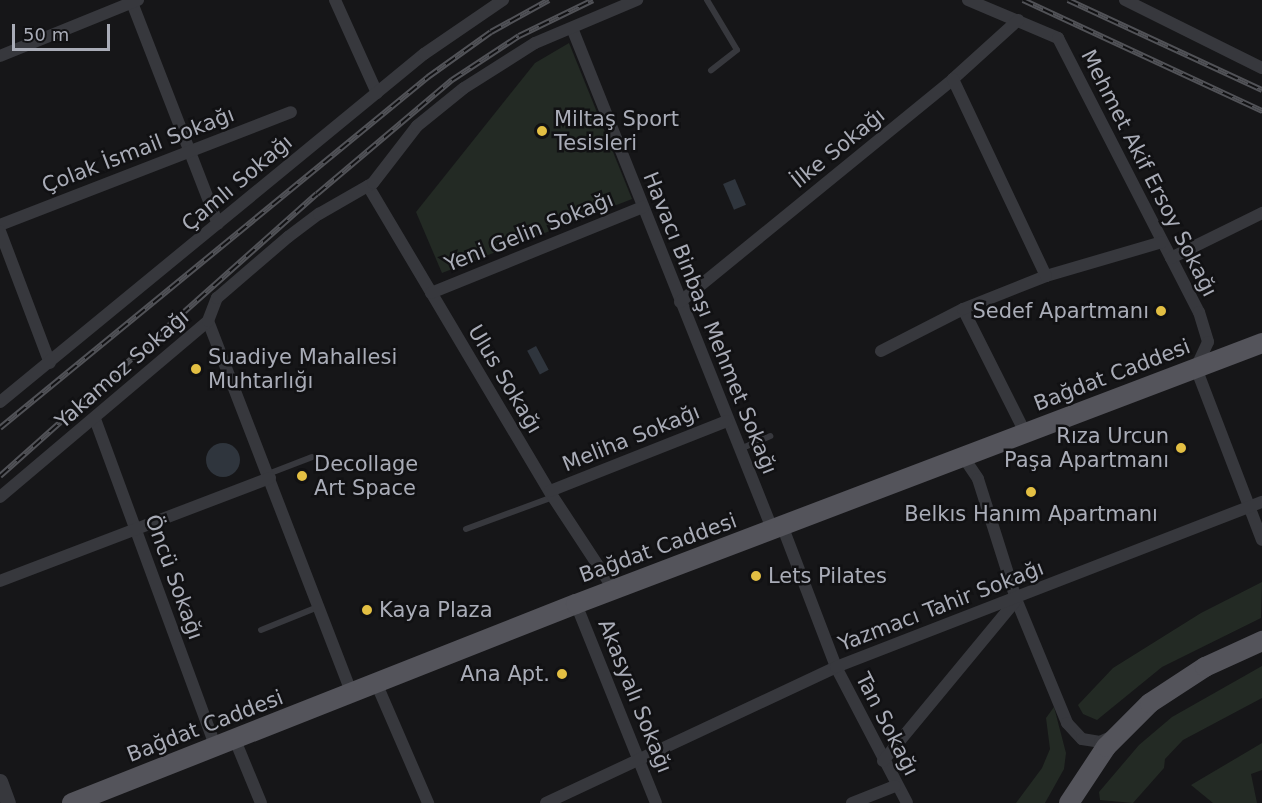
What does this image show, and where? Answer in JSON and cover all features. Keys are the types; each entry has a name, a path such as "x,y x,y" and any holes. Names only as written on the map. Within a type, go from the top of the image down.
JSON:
{"main road":[{"name":"Bağdat Caddesi","path":"72,803 377,685 576,604 1262,343"},
{"path":"1069,803 1089,770 1119,733 1167,690 1262,641"}],"street":[{"path":"335,0 377,93"},
{"name":"Çamlı Sokağı","path":"0,402 443,40 503,0"},
{"name":"Yakamoz Sokağı","path":"0,498 208,321 217,298 288,237 319,214 368,186 417,126 464,88 535,43 572,28 601,12 637,0"},
{"path":"968,0 1018,21"},
{"path":"1125,0 1262,68"},
{"path":"0,56 134,1 218,224"},
{"name":"İlke Sokağı","path":"680,302 953,79 1018,21"},
{"name":"Mehmet Akif Ersoy Sokağı","path":"1018,21 1058,38 1199,312 1208,342 1196,368"},
{"name":"Havacı Binbaşı Mehmet Sokağı","path":"572,28 738,450 778,529"},
{"path":"953,79 1046,276"},
{"name":"Çolak İsmail Sokağı","path":"0,225 291,112"},
{"name":"Ulus Sokağı","path":"368,186 552,494 614,590"},
{"name":"Yeni Gelin Sokağı","path":"431,292 643,207"},
{"path":"1171,258 1262,213"},
{"path":"0,231 50,363"},
{"path":"881,351 963,309 1046,276 1162,242"},
{"path":"963,309 1026,434"},
{"path":"208,321 352,694"},
{"path":"1196,368 1262,540"},
{"name":"Öncü Sokağı","path":"95,419 216,748"},
{"name":"Meliha Sokağı","path":"552,494 727,421"},
{"path":"964,458 978,479 1016,599 1074,735 1100,742 1119,733"},
{"path":"0,581 137,531 269,476"},
{"name":"Yazmacı Tahir Sokağı","path":"546,803 836,667 1262,502"},
{"name":"Tan Sokağı","path":"778,529 836,667 895,786 907,803"},
{"path":"883,761 1016,599"},
{"name":"Akasyalı Sokağı","path":"576,604 656,803"},
{"path":"377,685 428,803"},
{"path":"235,740 261,803"},
{"path":"0,781 8,803"},
{"path":"852,803 895,786"}],"lane":[{"path":"707,0 737,50 711,70"},
{"path":"738,450 770,436"},
{"path":"269,476 312,457"},
{"path":"466,529 552,494"},
{"path":"261,630 318,607"}],"shaded area":[{"name":"Miltaş Sport Tesisleri","path":"569,43 632,199 442,273 416,212 535,63"},
{"path":"735,179 746,205 734,210 723,184"},
{"path":"536,346 549,370 540,375 527,351"},
{"path":"223,443 235,448 240,460 235,472 223,477 211,472 206,460 211,448"},
{"path":"1262,582 1261,618 1162,667 1097,720 1083,714 1078,705 1113,668 1201,613"},
{"path":"1262,666 1262,698 1183,740 1165,759 1164,768 1133,803 1100,800 1099,792 1139,745 1172,717"},
{"path":"1054,707 1066,753 1064,769 1045,803 1016,803 1042,768 1050,749 1046,718"},
{"path":"1262,743 1262,770 1251,774 1257,803 1213,803 1191,785"}],"railway":[{"path":"0,428 428,77 491,32 549,0"},
{"path":"0,476 317,194 452,80 519,36 593,0"},
{"path":"1023,0 1262,111"},
{"path":"1068,0 1262,90"}],"place":[{"name":"Miltaş Sport Tesisleri","path":"542,131"},
{"name":"Sedef Apartmanı","path":"1161,311"},
{"name":"Suadiye Mahallesi Muhtarlığı","path":"196,369"},
{"name":"Rıza Urcun Paşa Apartmanı","path":"1181,448"},
{"name":"Decollage Art Space","path":"302,476"},
{"name":"Belkıs Hanım Apartmanı","path":"1031,492"},
{"name":"Lets Pilates","path":"756,576"},
{"name":"Kaya Plaza","path":"367,610"},
{"name":"Ana Apt.","path":"562,674"}]}
